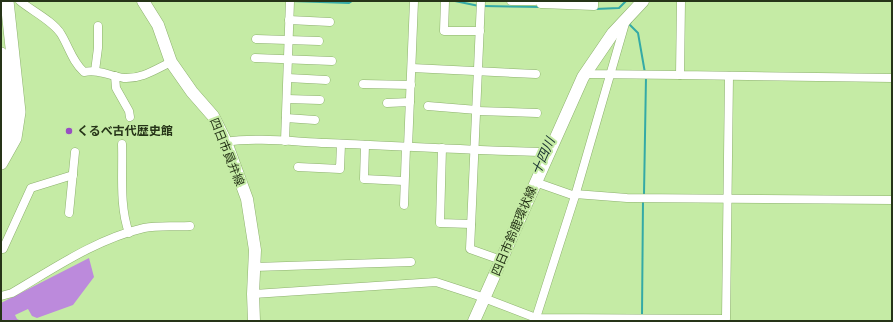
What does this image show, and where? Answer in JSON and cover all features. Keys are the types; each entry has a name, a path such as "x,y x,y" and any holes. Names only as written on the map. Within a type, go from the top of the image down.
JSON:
{"highway":[{"path":"1,163 15,138 20,112 6,1"},
{"path":"1,54 9,108 8,122 1,145"}],"main road":[{"name":"四日市員弁線","path":"143,1 158,25 171,62 192,92 213,116 226,142 247,199 255,250 253,294 254,321"},
{"name":"四日市鈴鹿環状線","path":"474,321 481,297 535,182 544,154 586,72 613,33 626,17 643,1"}],"street":[{"path":"20,1 58,31 76,65 84,72 95,71 115,76 132,77 151,73 171,62"},
{"path":"404,205 404,181 412,68 414,1"},
{"path":"445,1 444,31 480,31"},
{"path":"473,1 482,3 470,251 498,259"},
{"path":"511,1 594,6 594,1"},
{"path":"680,75 681,1"},
{"path":"285,142 290,2"},
{"path":"535,319 575,195 626,24 626,17"},
{"path":"289,20 330,22"},
{"path":"95,71 98,48 98,26"},
{"path":"256,39 319,41"},
{"path":"255,58 332,61"},
{"path":"412,68 536,74"},
{"path":"586,72 589,74 892,78"},
{"path":"115,76 116,88 129,111 130,117"},
{"path":"253,294 432,282 481,297 535,319 726,319 729,76"},
{"path":"288,78 326,80"},
{"path":"363,84 411,85"},
{"path":"287,99 320,100"},
{"path":"386,104 410,102"},
{"path":"428,106 537,113"},
{"path":"286,118 315,120"},
{"path":"226,142 236,140 474,149 544,154"},
{"path":"122,144 123,210 129,233"},
{"path":"298,168 340,169 341,144"},
{"path":"365,145 364,179 404,181"},
{"path":"442,148 440,223 471,224"},
{"path":"69,213 75,152"},
{"path":"1,249 3,249 31,188 73,176"},
{"path":"535,182 575,195 627,198 892,200"},
{"path":"1,296 12,293 87,250 129,233 150,227 190,226"},
{"path":"255,267 411,262"}],"shaded area":[{"path":"89,258 94,277 73,305 37,318 32,316 28,309 15,315 17,319 21,321 1,321 1,303"}],"waterway":[{"path":"178,1 203,1"},
{"path":"279,1 287,1"},
{"path":"292,1 349,3 352,1"},
{"path":"455,1 479,6"},
{"path":"595,9 619,8 626,1"},
{"path":"483,6 541,7"},
{"path":"631,22 629,24 638,33 645,73"},
{"path":"644,194 646,77"},
{"path":"642,315 643,201"}],"place":[{"name":"くるべ古代歴史館","path":"69,131"}],"water label":[{"name":"十四川","path":"543,156"}]}
